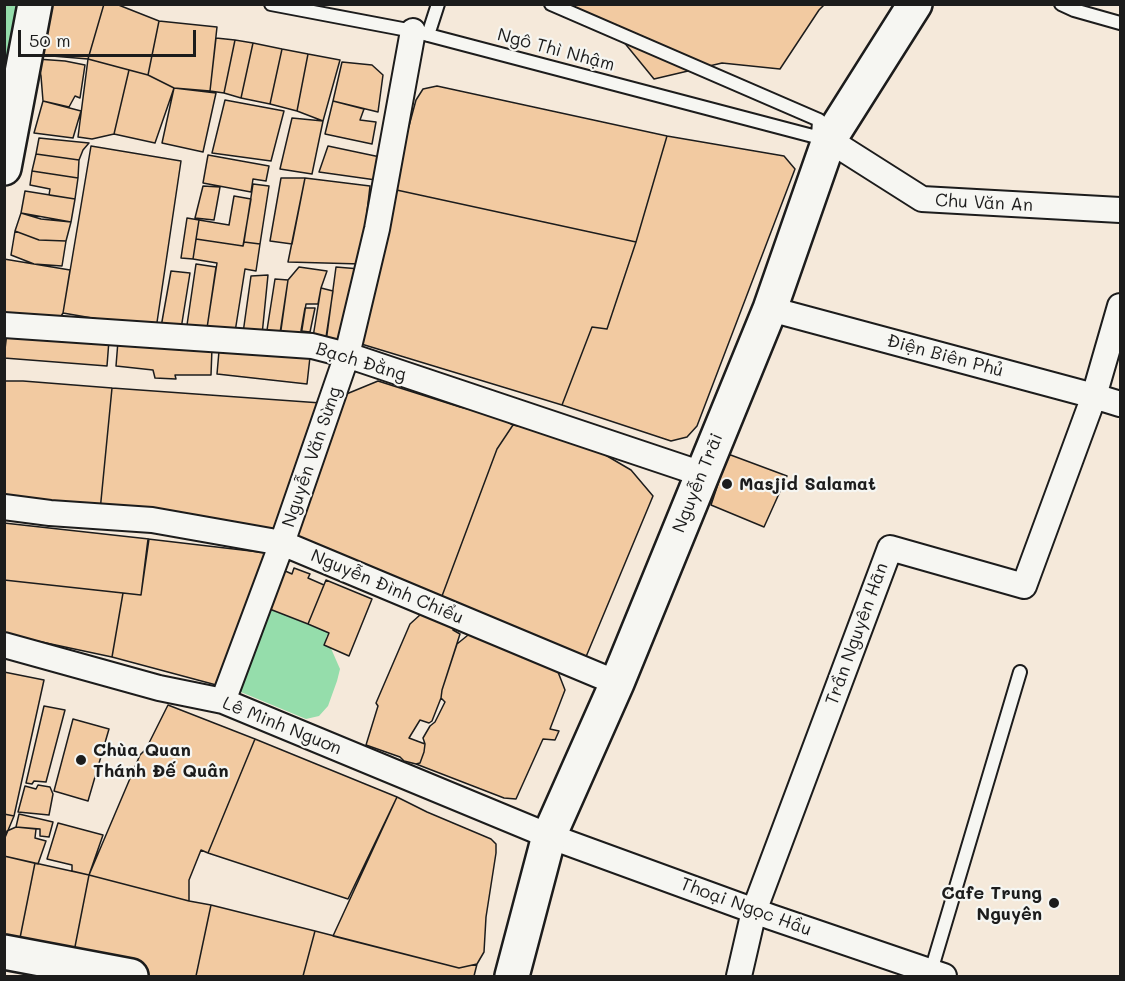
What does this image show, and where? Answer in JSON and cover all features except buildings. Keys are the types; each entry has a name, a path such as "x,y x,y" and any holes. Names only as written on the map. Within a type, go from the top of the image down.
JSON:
{"street":[{"path":"4,168 35,4"},
{"name":"Nguyễn Trãi","path":"512,976 549,836 617,683 770,309 824,139 915,4"},
{"name":"Nguyễn Văn Sừng","path":"223,700 282,543 347,355 420,33"},
{"name":"Chu Văn An","path":"824,139 922,199 1120,210"},
{"path":"1094,396 1120,306"},
{"name":"Điện Biên Phủ","path":"770,309 1120,404"},
{"name":"Bạch Đằng","path":"4,325 312,346 347,355 702,474"},
{"name":"Trần Nguyên Hãn","path":"739,976 754,911 890,548 1024,586 1094,396"},
{"name":"Nguyễn Đình Chiểu","path":"4,507 50,513 152,520 282,543 617,683"},
{"name":"Lê Minh Nguơn","path":"4,645 159,688 223,700 549,836"},
{"name":"Thoại Ngọc Hầu","path":"549,836 934,975"},
{"path":"4,952 130,976"}],"lane":[{"name":"Ngô Thì Nhậm","path":"271,4 420,33 824,139"},
{"path":"420,33 438,4"},
{"path":"551,4 819,120 824,139"},
{"path":"1061,4 1120,23"},
{"path":"934,975 1020,672"}],"green space":[{"path":"5,5 24,5 5,116"},
{"path":"267,608 329,633 326,637 340,669 328,706 319,716 306,719 236,690"}],"place":[{"name":"Masjid Salamat","path":"727,484"},
{"name":"Chùa Quan Thánh Đế Quân","path":"81,760"},
{"name":"Cafe Trung Nguyên","path":"1054,903"}]}
